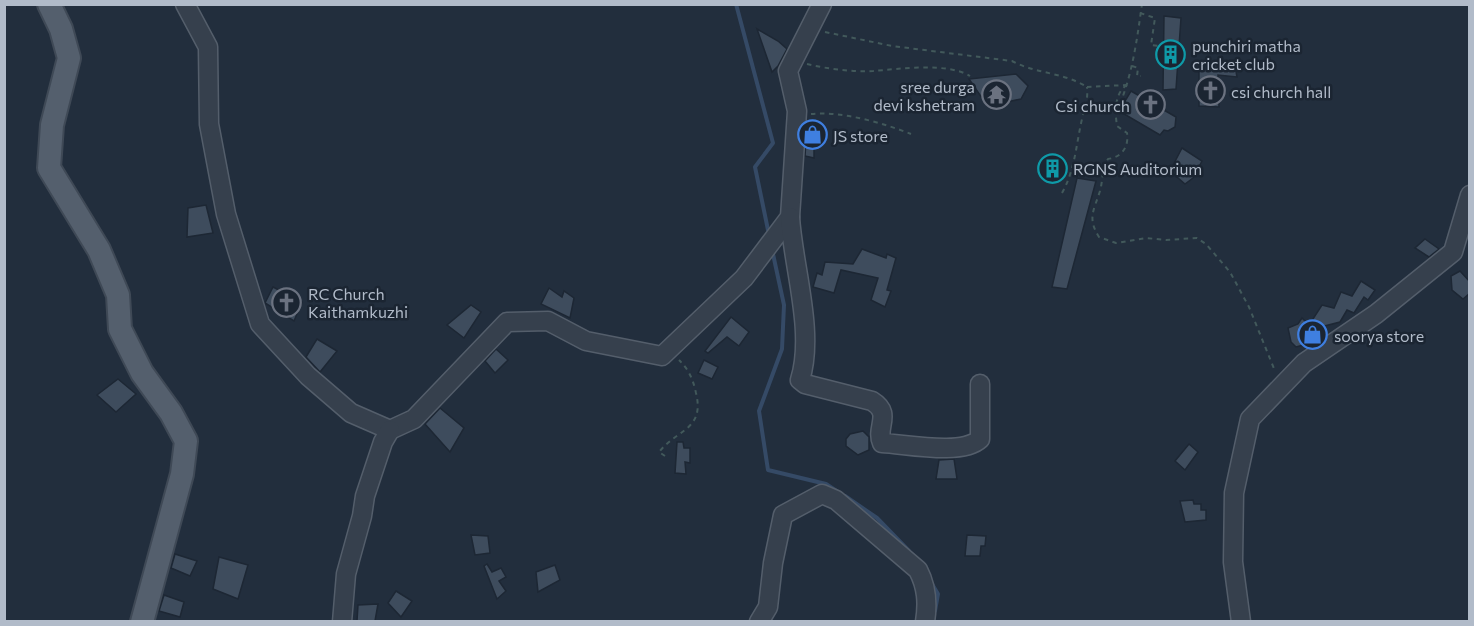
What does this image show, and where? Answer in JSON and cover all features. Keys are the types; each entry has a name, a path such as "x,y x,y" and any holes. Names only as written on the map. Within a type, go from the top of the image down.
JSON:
{"main road":[{"path":"49,4 61,29 69,58 52,124 49,168 99,250 118,296 120,329 124,338 142,372 171,413 186,441 182,474 142,621"}],"street":[{"path":"185,4 208,47 209,124 226,214 260,324 308,376 351,413 390,430"},
{"path":"822,4 788,71 796,115 790,217 792,247 803,305 804,344 800,380 805,384 872,401 879,405 883,421 880,438 882,443 957,449 976,443 980,439 980,384"},
{"path":"1241,621 1233,562 1234,493 1250,418 1304,363 1376,314 1453,252 1470,195"},
{"path":"342,621 346,574 362,516 365,496 380,451 390,430 414,419 507,321 548,321 586,340 662,356 744,278 790,217"},
{"path":"759,621 768,607 773,563 783,515 822,494 836,500 918,570 923,580 927,602 925,621"}],"path":[{"path":"1120,104 1132,66 1142,4"},
{"path":"1140,13 1155,18 1151,45 1167,47"},
{"path":"823,31 892,46 1012,61 1027,69 1074,79 1087,87 1127,85"},
{"path":"793,60 819,67 856,70 954,69 970,76"},
{"path":"1132,66 1138,68 1137,76 1141,76"},
{"path":"1127,85 1122,88 1115,110 1117,126 1127,133 1128,138 1124,151 1108,159 1104,165 1100,192 1091,212 1095,231 1099,237 1116,243 1146,238 1166,240 1197,238 1206,244 1230,272 1240,290 1256,322 1274,370 1283,384"},
{"path":"1062,193 1075,159 1083,114 1088,104 1087,87"},
{"path":"796,115 820,113 851,116 889,125 911,134"},
{"path":"665,456 659,452 694,423 698,413 692,376 681,362 667,351"}],"building":[{"name":"punchiri matha cricket club","path":"1164,16 1181,18 1176,89 1163,90"},
{"path":"757,29 787,49 772,72"},
{"path":"1234,60 1237,77 1218,75 1219,107 1199,106 1199,63"},
{"path":"1016,74 1028,86 1021,99 1002,103 982,98 969,79"},
{"path":"1131,91 1176,117 1175,127 1168,131 1164,130 1160,135 1119,111"},
{"name":"JS store","path":"821,123 823,145 814,147 814,158 805,156 807,125"},
{"path":"1182,148 1202,161 1193,178 1185,184 1170,171"},
{"name":"RGNS Auditorium","path":"1044,156 1062,160 1059,177 1042,176"},
{"path":"1077,178 1096,181 1067,289 1052,287"},
{"path":"206,205 213,233 187,237 188,208"},
{"path":"1425,239 1439,249 1429,257 1415,248"},
{"path":"862,249 886,258 887,254 896,258 887,290 891,291 885,307 871,300 878,278 841,270 834,293 813,287 817,273 822,275 825,262 853,264"},
{"path":"1460,271 1470,282 1470,293 1463,299 1452,290 1451,276"},
{"path":"1361,281 1375,290 1368,300 1364,297 1354,313 1347,310 1340,322 1313,329 1321,337 1311,343 1296,347 1291,342 1288,328 1298,324 1302,318 1309,325 1322,305 1334,308 1341,292 1352,296"},
{"path":"273,287 302,302 294,321 265,303"},
{"path":"549,288 562,297 564,291 574,298 570,318 541,304"},
{"path":"471,305 481,312 464,338 447,325"},
{"path":"731,317 749,332 739,346 727,337 708,353 705,351"},
{"path":"317,339 337,351 320,372 306,357"},
{"path":"496,349 508,360 495,373 485,361"},
{"path":"704,360 718,367 712,379 698,373"},
{"path":"118,379 136,394 116,412 97,395"},
{"path":"440,408 464,428 450,452 425,424"},
{"path":"863,431 869,437 869,450 858,455 846,446 846,439 850,434"},
{"path":"677,442 683,442 684,448 690,448 690,463 685,462 686,474 675,473"},
{"path":"1189,444 1198,452 1185,470 1175,461"},
{"path":"954,459 957,479 936,479 939,460"},
{"path":"1193,500 1194,504 1201,504 1201,510 1206,510 1206,520 1185,522 1180,501"},
{"path":"471,535 488,536 490,553 475,555"},
{"path":"967,535 986,536 985,546 981,546 980,556 965,556"},
{"path":"175,554 197,561 190,576 171,568"},
{"path":"219,557 248,565 238,599 213,589"},
{"path":"487,564 492,572 501,568 506,577 499,581 506,591 497,599 484,566"},
{"path":"555,565 560,580 538,592 536,572"},
{"path":"396,591 412,601 401,617 388,603"},
{"path":"164,595 184,602 180,617 159,611"},
{"path":"378,604 375,621 357,621 358,605"}],"waterway":[{"path":"736,4 773,143 755,167 768,230"},
{"path":"773,254 784,305 782,349 759,411 768,470 826,484 838,492"},
{"path":"845,496 877,518 909,551"},
{"path":"932,584 938,594 935,611"}],"place":[{"name":"punchiri matha cricket club","path":"1171,54"},
{"name":"csi church hall","path":"1210,91"},
{"name":"sree durga devi kshetram","path":"996,95"},
{"name":"Csi church","path":"1151,105"},
{"name":"JS store","path":"812,135"},
{"name":"RGNS Auditorium","path":"1052,168"},
{"name":"RC Church Kaithamkuzhi","path":"287,302"},
{"name":"soorya store","path":"1313,335"}]}
